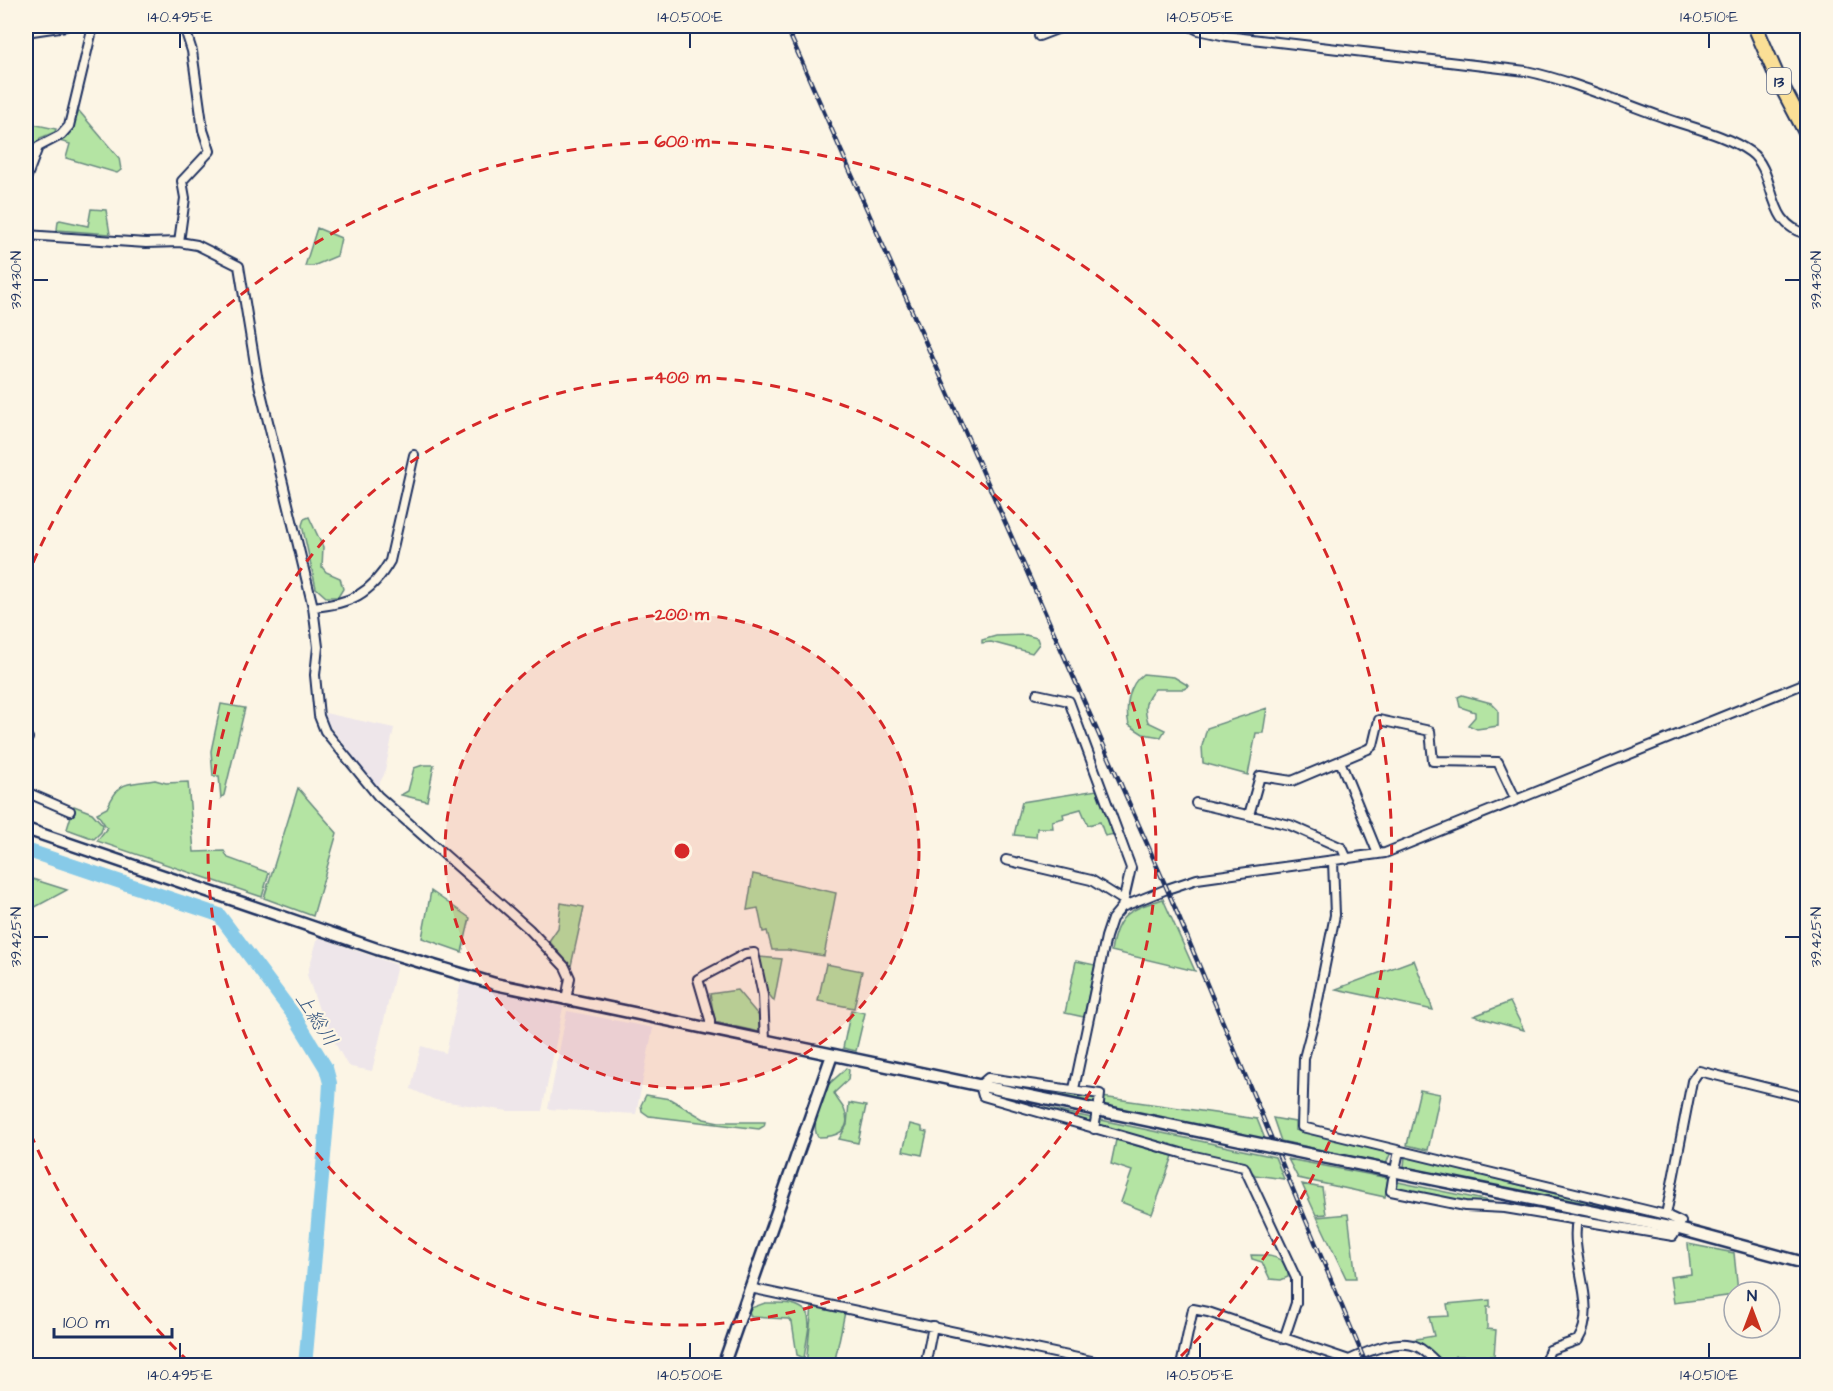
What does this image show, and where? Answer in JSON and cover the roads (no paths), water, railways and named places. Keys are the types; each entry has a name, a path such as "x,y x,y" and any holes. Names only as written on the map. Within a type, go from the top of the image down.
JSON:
{"highway":[{"name":"13","path":"1755,26 1778,79 1808,135"}],"street":[{"path":"26,32 66,26"},
{"path":"26,179 38,147 62,135 69,126 93,26"},
{"path":"180,242 185,198 182,181 210,151 203,130 192,51 184,26"},
{"path":"1039,36 1065,26"},
{"path":"1151,26 1161,26"},
{"path":"1190,26 1226,36 1526,71 1555,79 1709,133 1746,149 1758,161 1780,215 1794,230 1808,234"},
{"path":"26,235 146,243 180,242 196,245 239,267 257,376 313,607 318,647 315,695 325,731 378,796 529,929 565,967 570,978 566,1000"},
{"path":"313,607 347,602 363,593 382,575 390,561 414,456"},
{"path":"1122,903 1197,879 1378,854 1808,682"},
{"path":"1037,694 1069,701 1131,868 1122,903 1112,919 1106,937 1074,1089"},
{"path":"1249,815 1260,776 1292,781 1340,761 1372,745 1378,720 1430,731 1433,761 1498,762 1516,800"},
{"path":"1340,761 1378,854"},
{"path":"26,792 70,811"},
{"path":"1196,803 1290,825 1342,848 1347,859"},
{"path":"26,829 425,965 566,1000 1679,1229 1808,1264"},
{"path":"1006,860 1090,880 1122,903"},
{"path":"1333,861 1335,915 1304,1058 1302,1127 1666,1215 1681,1222 1673,1236 1505,1208 1465,1206 1391,1191 1393,1179"},
{"path":"710,1028 710,1020 698,980 745,954 754,953 764,995 765,1040"},
{"path":"723,1365 832,1055"},
{"path":"1666,1215 1692,1081 1700,1071 1808,1098"},
{"path":"980,1085 988,1077 1074,1089 1100,1095 1099,1103"},
{"path":"980,1085 984,1096 1094,1129 1244,1167 1296,1278 1296,1303 1284,1339"},
{"path":"1094,1129 1096,1117"},
{"path":"1396,1165 1399,1151"},
{"path":"1543,1365 1550,1350 1578,1340 1586,1321 1575,1239 1576,1220"},
{"path":"750,1288 1115,1365"},
{"path":"1181,1365 1193,1309 1208,1312 1348,1360 1375,1349 1414,1345 1440,1365"},
{"path":"925,1365 933,1326"}],"waterway":[{"name":"上総川","path":"26,850 219,915 293,1014 326,1068 330,1083 329,1100 305,1366"}],"railway":[{"path":"786,26 1167,889 1367,1366"}]}
